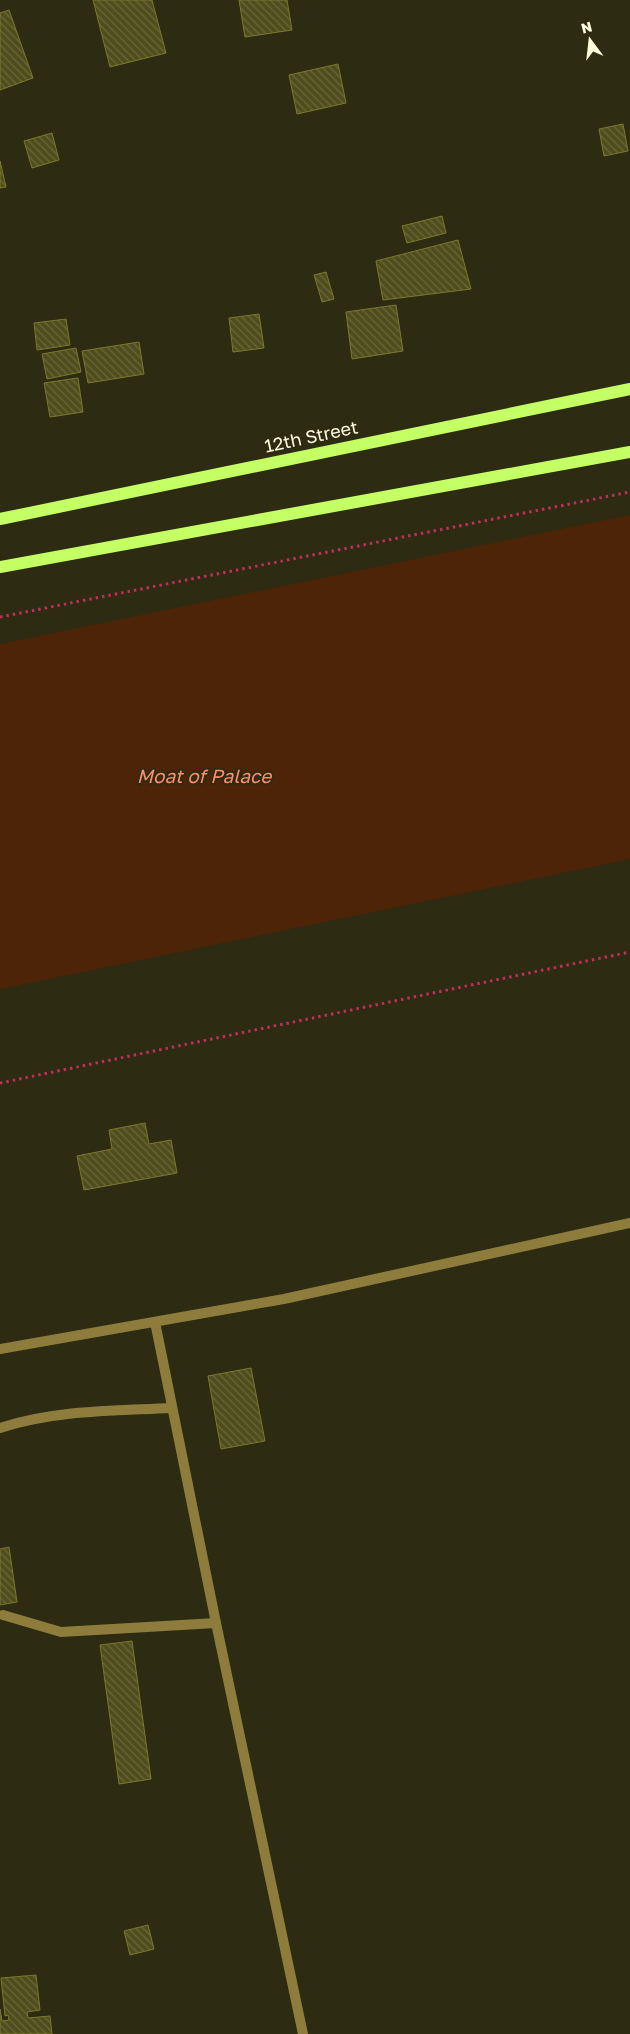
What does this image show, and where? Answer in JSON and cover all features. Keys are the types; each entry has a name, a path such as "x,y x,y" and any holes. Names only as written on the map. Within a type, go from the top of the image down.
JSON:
{"main road":[{"name":"12th Street","path":"0,519 630,388"},
{"path":"0,567 630,452"}],"street":[{"path":"0,1349 284,1299 630,1223"},
{"path":"155,1322 171,1408 303,2034"},
{"path":"0,1428 27,1420 62,1415 171,1408"},
{"path":"3,1614 61,1632 216,1623"}],"path":[{"path":"0,617 630,492"},
{"path":"0,1083 630,952"}],"water":[{"name":"Moat of Palace","path":"630,515 630,859 0,989 0,644"}],"building":[{"path":"93,0 152,0 166,53 110,67"},
{"path":"239,0 287,0 292,30 245,37"},
{"path":"9,10 33,78 0,90 0,13"},
{"path":"338,64 346,103 297,114 289,75"},
{"path":"623,124 628,151 604,156 599,129"},
{"path":"52,133 59,160 32,168 24,141"},
{"path":"0,161 6,187 0,188"},
{"path":"442,216 446,233 407,243 402,226"},
{"path":"458,240 471,289 383,300 376,261"},
{"path":"326,272 334,299 322,302 314,275"},
{"path":"396,305 403,351 352,359 346,312"},
{"path":"259,314 264,348 233,352 229,318"},
{"path":"66,319 70,345 37,350 34,323"},
{"path":"139,342 144,374 88,383 82,351"},
{"path":"76,348 81,372 47,379 42,354"},
{"path":"78,378 83,412 50,417 44,383"},
{"path":"145,1123 149,1144 171,1140 177,1173 84,1190 77,1156 112,1149 109,1130"},
{"path":"251,1368 265,1441 221,1449 208,1376"},
{"path":"9,1547 17,1602 0,1605 0,1549"},
{"path":"132,1641 151,1779 119,1784 100,1645"},
{"path":"148,1925 154,1949 130,1955 124,1931"},
{"path":"36,1975 40,2010 27,2012 28,2018 50,2016 52,2034 0,2034 0,2009 2,2021 9,2020 8,2015 5,2016 1,1978"}]}
